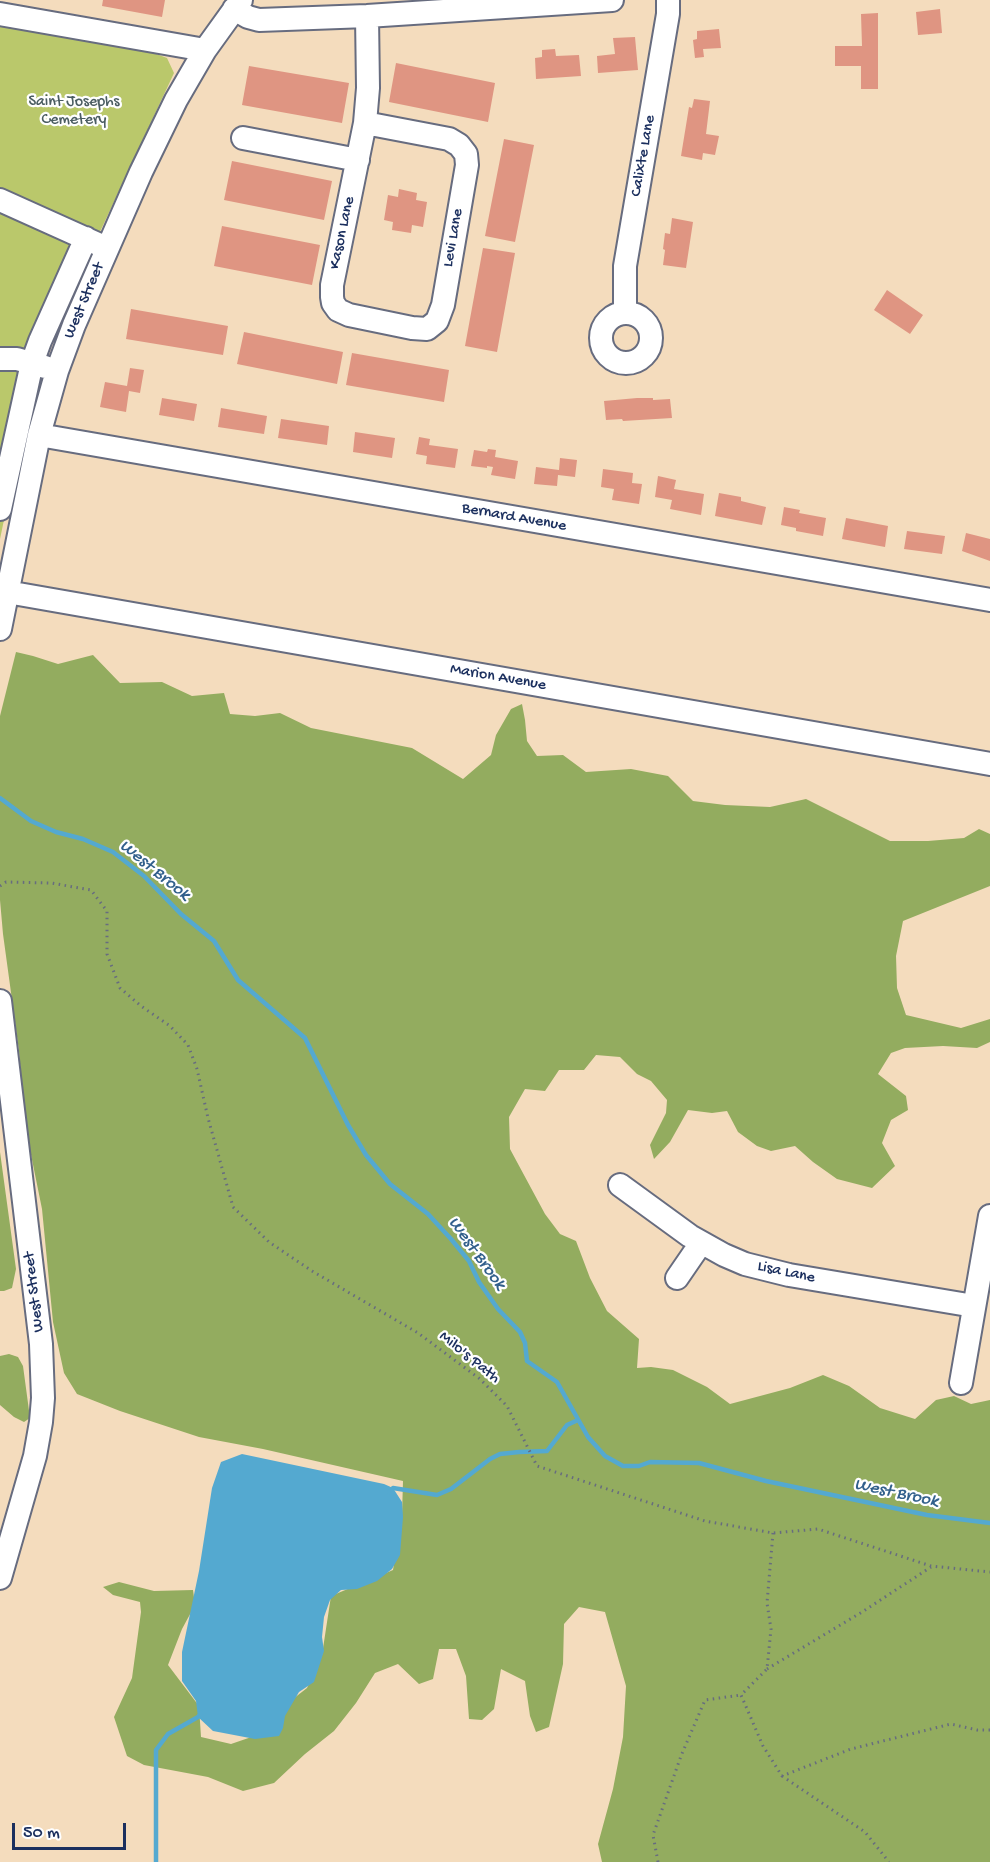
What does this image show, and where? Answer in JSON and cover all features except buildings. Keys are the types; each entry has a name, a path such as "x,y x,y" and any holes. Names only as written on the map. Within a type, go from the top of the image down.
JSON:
{"street":[{"path":"237,5 249,17 259,20 367,16 612,0"},
{"name":"Calixte Lane","path":"625,313 625,266 668,14 668,0"},
{"name":"West Street","path":"0,629 3,590 39,435 57,371 74,326 157,138 205,50 237,5"},
{"path":"0,14 205,50"},
{"name":"Kason Lane","path":"336,307 332,297 332,285 365,123 368,88 367,16"},
{"name":"Levi Lane","path":"336,307 349,315 412,328 427,329 437,321 443,305 467,165 463,148 449,139 365,123"},
{"path":"243,138 358,160"},
{"path":"0,200 107,248"},
{"path":"12,358 40,341 86,238"},
{"path":"12,358 57,371"},
{"path":"0,509 12,358"},
{"name":"Bernard Avenue","path":"39,435 990,600"},
{"name":"Marion Avenue","path":"3,590 990,764"},
{"name":"West Street","path":"0,1001 41,1344 43,1398 35,1456 0,1578"},
{"name":"Lisa Lane","path":"620,1185 701,1243 724,1255 764,1270 974,1306"},
{"path":"961,1383 990,1216"},
{"path":"677,1278 701,1243"}],"path":[{"name":"Milo's Path","path":"0,886 6,882 51,882 91,890 107,911 107,954 120,988 170,1026 188,1045 197,1069 233,1207 277,1248 418,1333 480,1379 507,1406 537,1466 705,1521 773,1533 818,1529 931,1566 990,1572"},
{"path":"767,1669 771,1629 767,1603 773,1533"},
{"path":"657,1862 653,1835 681,1756 705,1700 741,1695 767,1669 862,1612 931,1566"},
{"path":"741,1695 763,1746 782,1776 865,1832 889,1862"},
{"path":"782,1776 851,1749 951,1724 977,1730 990,1730"}],"green space":[{"name":"Saint Josephs Cemetery","path":"0,25 151,52 167,58 174,73 43,354 26,415 0,539"},
{"path":"16,652 58,664 93,655 120,683 162,682 192,696 224,693 230,714 255,716 280,713 311,728 412,748 463,779 491,755 496,735 511,709 522,704 527,741 537,756 563,755 586,772 631,769 668,776 693,801 725,805 770,807 806,799 890,841 964,838 979,829 990,834 990,886 903,921 896,956 897,988 906,1015 961,1028 990,1019 990,1042 977,1048 943,1046 905,1048 891,1053 878,1074 906,1096 908,1110 891,1120 882,1143 895,1166 872,1188 837,1179 795,1146 771,1151 757,1146 738,1132 727,1111 712,1113 688,1110 670,1142 654,1159 650,1145 666,1113 667,1100 651,1081 637,1074 620,1057 596,1055 584,1070 559,1070 545,1091 525,1089 509,1117 510,1149 545,1214 560,1234 576,1241 590,1278 607,1311 639,1339 637,1368 673,1370 707,1387 730,1404 790,1388 823,1375 849,1386 880,1408 915,1419 936,1400 954,1396 971,1404 990,1400 990,1862 602,1862 598,1844 613,1789 623,1737 626,1686 605,1612 579,1607 564,1624 563,1664 549,1727 536,1732 530,1716 525,1681 501,1669 494,1709 482,1720 469,1719 466,1676 456,1649 439,1649 433,1679 419,1684 398,1664 375,1673 356,1703 334,1731 274,1783 243,1791 208,1777 144,1765 127,1756 114,1717 132,1678 141,1612 140,1602 113,1595 103,1587 119,1582 154,1591 193,1590 195,1605 182,1629 168,1665 199,1706 201,1737 231,1744 269,1731 284,1706 307,1688 322,1655 331,1596 393,1570 402,1515 403,1481 199,1437 77,1394 64,1373 53,1322 42,1209 25,1125 19,1051 0,900 0,716"},
{"path":"0,1152 16,1269 12,1288 4,1291 0,1291"},
{"path":"9,1354 18,1357 23,1366 30,1418 24,1422 0,1405 0,1356"}],"water":[{"path":"242,1454 384,1484 393,1488 402,1502 403,1517 400,1555 392,1569 377,1581 357,1589 341,1590 330,1600 324,1617 322,1637 324,1651 314,1682 299,1692 285,1716 279,1736 255,1739 213,1731 198,1717 196,1701 182,1681 182,1652 199,1571 212,1488 221,1462"}],"waterway":[{"name":"West Brook","path":"0,798 31,821 113,852 144,876 181,914 214,941 238,980 305,1038 348,1125 366,1155 390,1184 428,1214 469,1261 479,1282 498,1309 520,1332 525,1343 527,1361 557,1382 588,1437 605,1456 623,1466 639,1466 650,1462 699,1463 766,1481 927,1515 990,1523"},
{"path":"389,1492 393,1488 437,1495 451,1489 500,1454 547,1451 567,1425 578,1420"},
{"path":"156,1862 156,1750 168,1734 201,1713"}]}
